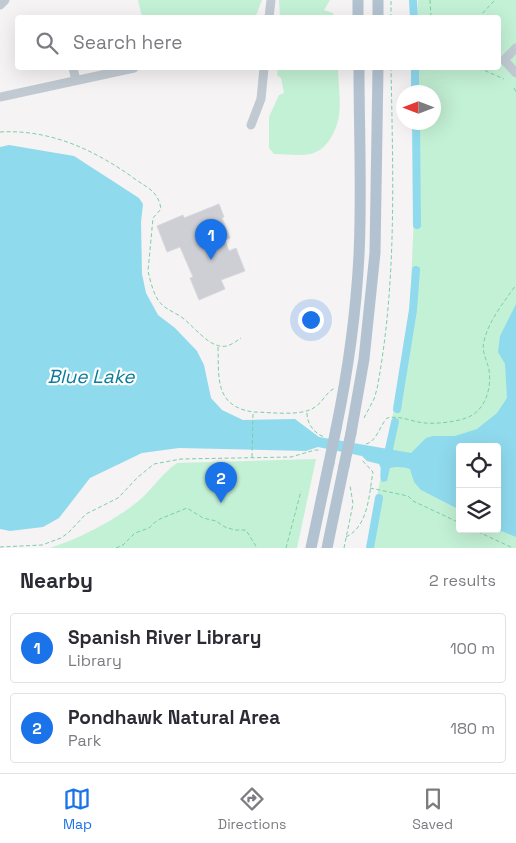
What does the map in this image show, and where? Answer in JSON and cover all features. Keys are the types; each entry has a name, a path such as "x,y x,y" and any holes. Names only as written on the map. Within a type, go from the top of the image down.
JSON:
{"main road":[{"path":"358,0 358,15"},
{"path":"378,0 378,15"},
{"path":"311,548 336,429 353,326 359,253 359,70"},
{"path":"327,548 364,359 376,253 378,70"},
{"path":"359,240 376,241"},
{"path":"359,253 376,253"}],"street":[{"path":"0,5 5,0"},
{"path":"269,15 271,0"},
{"path":"516,48 504,60 516,73"},
{"path":"72,70 76,80"},
{"path":"0,97 124,70"},
{"path":"251,125 260,99 264,70"}],"path":[{"path":"391,0 391,15"},
{"path":"430,0 431,15"},
{"path":"481,15 495,0"},
{"path":"363,420 374,399 377,388 390,286 393,219 391,70"},
{"path":"484,70 504,79"},
{"path":"514,88 516,92"},
{"path":"0,132 19,131 43,134 81,147 118,167 158,196 161,209 153,218 148,271 156,296 162,306 179,316 218,346 231,344 241,338"},
{"path":"366,444 372,441 387,418 396,417 426,423 468,418 476,412 487,397 489,382 489,369 482,352 485,335 492,320 516,285"},
{"path":"218,346 219,377 222,395 238,407 252,412 307,412 320,404 330,390 337,387"},
{"path":"252,412 252,457"},
{"path":"307,412 309,425 325,437"},
{"path":"0,546 33,547 61,538 86,514 118,498 138,477 154,464 181,459 291,457 315,450 322,450"},
{"path":"346,537 363,520 370,488 373,472 361,458"},
{"path":"344,548 352,504 350,486"},
{"path":"370,488 408,496 413,501 456,521"},
{"path":"286,548 301,491"},
{"path":"116,548 123,545 135,533 150,528 154,522 187,508 203,518 216,521 224,527 246,530 257,548"},
{"path":"480,533 512,548"}],"green space":[{"path":"138,0 262,0 256,15 142,15"},
{"path":"279,0 330,0 324,10 333,13 334,15 280,15"},
{"path":"418,0 516,0 516,548 367,548 409,331 418,130 441,130 441,85 419,85 419,70 501,70 501,15 418,15"},
{"path":"278,70 338,70 340,104 338,121 330,139 316,152 301,155 274,154 269,148 269,117 279,95 284,93 281,78 277,75"},
{"path":"316,459 297,548 49,548 86,533 135,504 177,463"}],"water":[{"name":"Blue Lake","path":"9,145 74,156 139,198 143,204 141,222 142,274 146,293 158,315 175,328 197,351 204,365 211,398 222,410 243,420 295,419 319,437 411,453 426,438 433,436 455,436 477,429 497,413 507,398 505,364 498,352 500,336 516,304 516,537 501,531 501,443 456,443 456,508 421,490 414,482 410,469 390,468 387,481 382,482 379,464 367,461 362,456 318,447 306,451 179,448 142,453 90,478 59,518 43,527 10,531 0,529 0,147"}],"building":[{"path":"219,204 230,238 225,240 229,251 236,248 245,271 221,280 225,289 199,300 190,278 193,277 180,247 167,252 157,226 183,215 184,218"}],"waterway":[{"path":"413,0 414,15"},
{"path":"415,70 415,85"},
{"path":"416,130 417,225"},
{"path":"397,409 413,310 416,270"},
{"path":"387,458 395,422"},
{"path":"370,548 379,498"}],"place":[{"name":"Spanish River Library","path":"211,260"},
{"name":"Pondhawk Natural Area","path":"221,503"}]}
